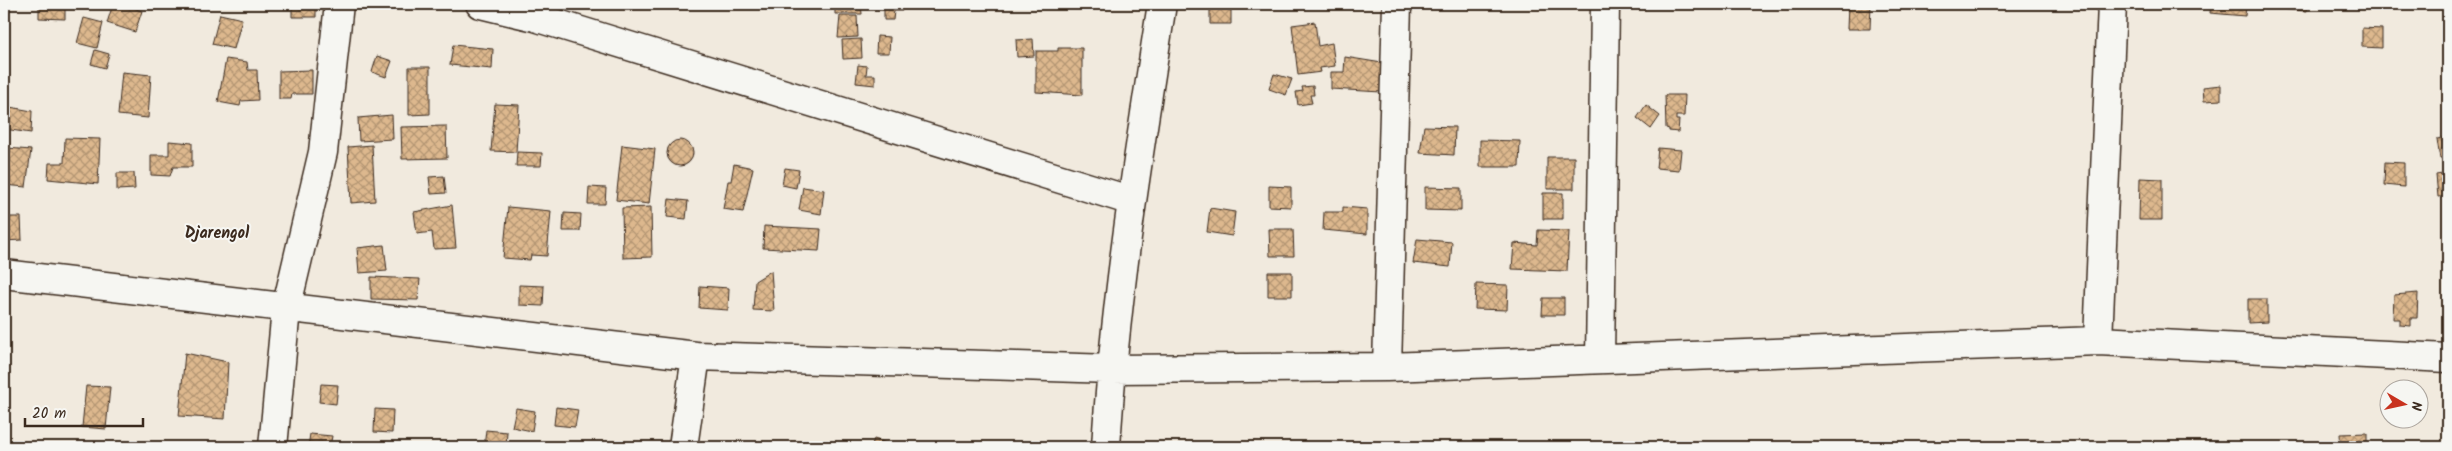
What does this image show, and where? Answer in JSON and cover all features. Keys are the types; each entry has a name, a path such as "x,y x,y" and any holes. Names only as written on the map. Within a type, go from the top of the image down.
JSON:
{"street":[{"path":"273,447 286,309 322,152 339,4"},
{"path":"480,4 535,17 1132,200"},
{"path":"1106,447 1110,369 1132,200 1162,4"},
{"path":"1387,367 1397,4"},
{"path":"1600,359 1605,4"},
{"path":"2098,341 2112,4"},
{"path":"4,274 286,309 696,356 1110,369 1387,367 2098,341 2448,358"},
{"path":"683,447 696,356"}],"building":[{"path":"39,4 65,4 65,19 39,18"},
{"path":"113,4 121,4 142,11 135,32 107,23"},
{"path":"292,4 316,4 316,17 292,17"},
{"path":"835,4 861,4 862,14 835,14"},
{"path":"884,4 902,4 902,11 894,11 893,20 884,20"},
{"path":"1848,4 1871,4 1870,29 1847,29"},
{"path":"2211,4 2246,4 2245,16 2210,13"},
{"path":"2264,4 2307,4 2307,11 2264,8"},
{"path":"1210,5 1231,6 1231,24 1210,24"},
{"path":"220,14 242,19 234,49 212,44"},
{"path":"840,16 857,16 858,37 838,38"},
{"path":"84,18 103,23 97,48 77,43"},
{"path":"1315,22 1318,46 1332,43 1335,66 1320,68 1321,72 1298,75 1292,25"},
{"path":"2362,28 2382,29 2382,48 2362,47"},
{"path":"877,36 890,37 889,53 876,53"},
{"path":"861,39 862,58 843,59 842,40"},
{"path":"1033,39 1034,56 1017,57 1016,40"},
{"path":"453,45 493,49 492,69 450,65"},
{"path":"1058,48 1082,48 1082,95 1036,92 1036,51 1058,51"},
{"path":"95,50 109,54 105,68 91,64"},
{"path":"377,56 392,61 386,77 372,72"},
{"path":"1345,57 1382,63 1381,92 1331,89 1331,72 1344,72"},
{"path":"226,59 247,62 248,70 257,70 258,100 241,101 240,106 218,102"},
{"path":"858,65 867,66 866,75 875,75 875,85 856,83"},
{"path":"409,67 430,67 430,114 409,115"},
{"path":"312,70 312,94 292,94 291,99 279,99 279,71"},
{"path":"122,72 151,75 148,118 118,115"},
{"path":"1274,74 1292,79 1286,95 1269,89"},
{"path":"2221,85 2221,100 2204,101 2203,87"},
{"path":"1313,86 1314,95 1310,95 1312,103 1298,105 1296,92 1303,91 1302,87"},
{"path":"1665,95 1685,95 1684,116 1676,116 1676,120 1679,120 1678,132 1669,131 1666,128"},
{"path":"495,104 519,105 516,152 491,151"},
{"path":"1646,105 1660,116 1651,129 1637,118"},
{"path":"4,106 32,111 31,133 4,129"},
{"path":"392,115 393,139 359,141 358,118"},
{"path":"446,126 447,158 402,159 401,127"},
{"path":"1424,126 1455,127 1454,155 1420,153"},
{"path":"2448,137 2448,158 2440,159 2437,139"},
{"path":"65,138 100,139 98,184 48,179 49,163 64,163"},
{"path":"680,140 689,144 693,153 689,162 680,166 671,162 667,153 671,144"},
{"path":"1480,140 1520,141 1519,167 1480,167"},
{"path":"169,141 192,143 192,167 173,167 170,176 151,175 151,155 169,155"},
{"path":"372,145 375,201 351,203 348,147"},
{"path":"622,145 655,149 649,204 616,200"},
{"path":"7,148 31,150 26,187 4,185"},
{"path":"1658,148 1681,150 1679,170 1656,168"},
{"path":"517,152 542,153 541,166 516,166"},
{"path":"1547,157 1574,157 1574,189 1547,189"},
{"path":"2385,162 2404,163 2404,187 2384,185"},
{"path":"734,164 753,168 743,212 723,209 728,181 731,181"},
{"path":"785,168 799,170 796,188 782,185"},
{"path":"117,173 134,173 135,189 117,190"},
{"path":"2448,173 2448,196 2438,197 2436,175"},
{"path":"444,176 446,193 431,194 429,177"},
{"path":"2140,178 2162,179 2162,220 2139,220"},
{"path":"1269,186 1291,187 1291,207 1269,206"},
{"path":"589,187 606,188 605,204 588,204"},
{"path":"803,187 824,190 821,214 799,210"},
{"path":"1425,187 1461,188 1461,211 1425,210"},
{"path":"1543,193 1563,193 1563,219 1543,219"},
{"path":"669,199 688,201 686,219 667,217"},
{"path":"452,205 456,248 434,249 432,232 417,234 414,212"},
{"path":"508,207 551,211 547,256 531,255 530,260 503,258"},
{"path":"651,207 652,257 623,258 622,208"},
{"path":"1343,207 1367,209 1367,234 1323,230 1324,212 1343,212"},
{"path":"1210,208 1235,212 1232,236 1207,232"},
{"path":"564,213 581,214 580,231 563,231"},
{"path":"4,217 21,217 22,240 4,241"},
{"path":"764,226 821,229 819,251 763,248"},
{"path":"1269,229 1293,229 1294,256 1270,256"},
{"path":"1538,230 1569,231 1567,271 1512,269 1514,243 1537,245"},
{"path":"1417,239 1452,242 1450,267 1413,263"},
{"path":"384,245 387,271 359,273 357,248"},
{"path":"771,271 774,311 753,310 755,281"},
{"path":"1268,272 1292,272 1292,296 1268,296"},
{"path":"371,277 420,279 418,300 371,299"},
{"path":"1476,284 1508,285 1507,310 1475,309"},
{"path":"519,285 544,286 543,306 519,305"},
{"path":"700,286 729,288 728,310 699,308"},
{"path":"2418,293 2417,318 2411,318 2411,326 2400,325 2400,319 2393,319 2394,295"},
{"path":"1543,298 1564,298 1564,315 1542,315"},
{"path":"2248,299 2267,299 2267,322 2248,323"},
{"path":"185,353 228,362 225,419 179,416"},
{"path":"321,384 338,385 336,404 319,402"},
{"path":"86,386 110,387 106,429 82,427"},
{"path":"556,407 578,410 575,427 554,425"},
{"path":"516,408 535,411 532,431 512,427"},
{"path":"375,409 393,410 392,433 374,432"},
{"path":"486,430 507,432 506,447 484,447"},
{"path":"2367,433 2367,447 2341,447 2340,434"},
{"path":"310,434 332,436 330,447 308,447"},
{"path":"874,439 896,446 871,447"},
{"path":"554,442 573,446 553,447"}],"district":[{"name":"Djarengol","path":"217,232"}]}
